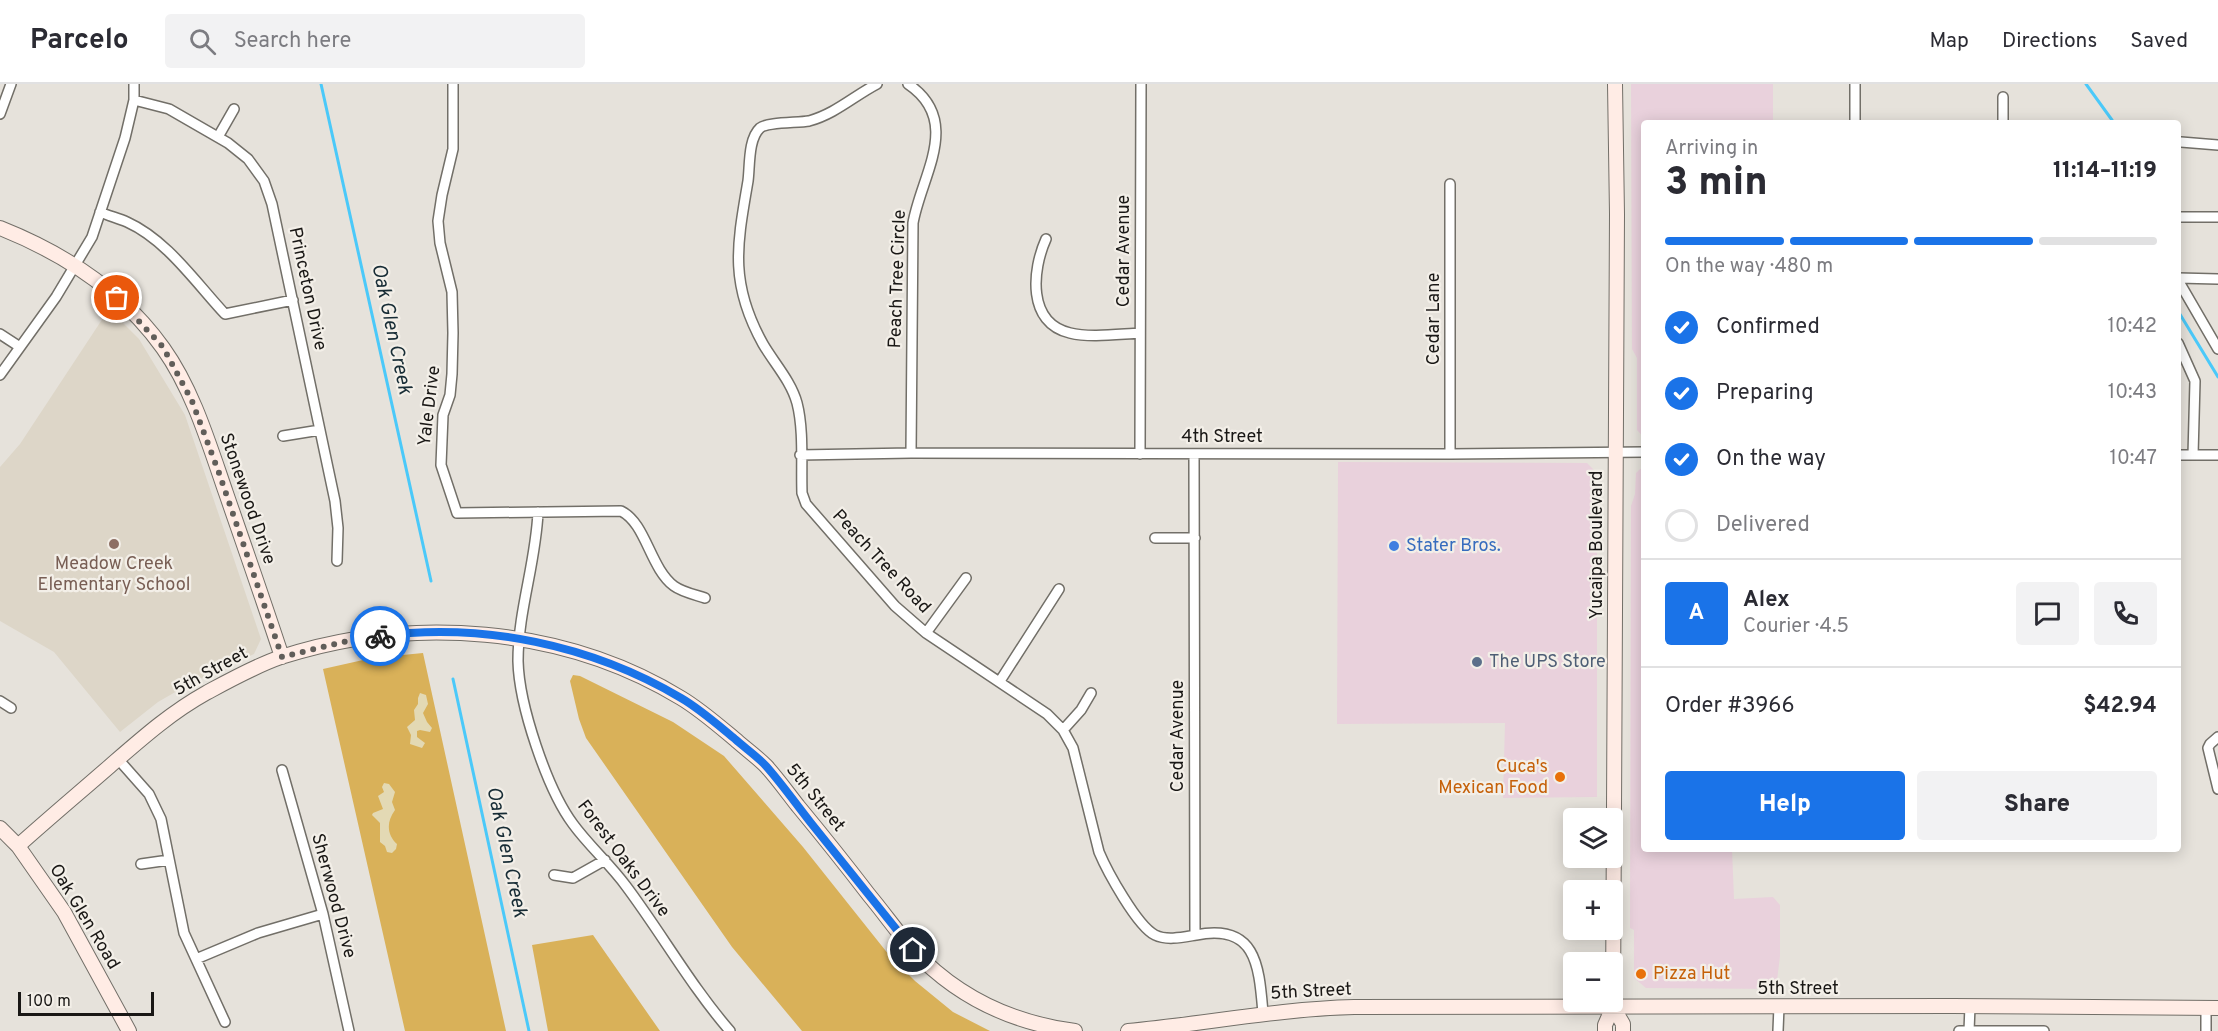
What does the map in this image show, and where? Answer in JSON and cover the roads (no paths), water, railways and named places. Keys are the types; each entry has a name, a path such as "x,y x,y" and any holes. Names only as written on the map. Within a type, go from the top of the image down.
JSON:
{"main road":[{"name":"Yucaipa Boulevard","path":"1613,952 1617,152 1615,84"},
{"name":"Stonewood Drive","path":"0,228 75,266 104,285 163,347 192,401 282,657"},
{"name":"5th Street","path":"18,846 165,719 204,694 263,664 343,642 383,635 489,634 520,639 562,648 600,660 682,699 723,729 765,765 913,950 945,979 970,997 993,1009 1047,1028 1075,1031"},
{"name":"Oak Glen Road","path":"0,828 18,846 64,912 129,1031"},
{"name":"5th Street","path":"1128,1031 1263,1012 1310,1008 1563,1007"},
{"name":"5th Street","path":"1623,1007 2212,1008"},
{"name":"Yucaipa Boulevard","path":"1605,1031 1611,1012"},
{"name":"Yucaipa Boulevard","path":"1616,1012 1623,1024 1623,1031"}],"street":[{"path":"0,114 11,84"},
{"path":"0,375 56,297 92,237 124,138 134,100 134,84"},
{"name":"Yale Drive","path":"453,84 453,149 441,195 438,221 440,243 452,292 453,333 452,374 450,395 443,415 441,465 457,513 621,511 631,516 658,566 675,587 705,598"},
{"path":"800,455 800,418 796,400 752,323 738,276 738,238 754,140 761,127 769,124 794,124 822,117 877,84"},
{"name":"Peach Tree Circle","path":"908,84 917,90 932,113 937,138 932,167 915,206 913,223 911,453"},
{"name":"Cedar Avenue","path":"1140,454 1141,84"},
{"path":"1855,84 1855,120"},
{"path":"2003,97 2003,120"},
{"name":"Princeton Drive","path":"134,100 169,109 228,143 248,159 264,181 272,204 320,430 338,528 337,561"},
{"path":"218,137 234,109"},
{"path":"2181,142 2218,145"},
{"name":"Cedar Lane","path":"1450,184 1450,454"},
{"path":"100,212 128,222 148,235 169,253 225,314 293,300"},
{"path":"2181,217 2218,217"},
{"path":"1046,239 1038,256 1036,279 1039,304 1047,319 1053,325 1070,333 1140,333"},
{"path":"2181,279 2218,279"},
{"path":"2181,284 2218,349"},
{"path":"0,334 20,347"},
{"path":"2181,350 2195,381 2193,455"},
{"path":"283,436 320,430"},
{"name":"4th Street","path":"800,455 1641,452"},
{"name":"Cedar Avenue","path":"1194,454 1195,935"},
{"name":"Peach Tree Road","path":"800,455 802,493 806,504 895,606 926,633 1047,714 1062,730 1073,748 1101,858 1140,922 1156,935 1175,938 1206,933 1228,934 1243,942 1256,959 1260,972 1263,1012"},
{"path":"2181,455 2218,455"},
{"name":"Forest Oaks Drive","path":"538,512 520,639 519,676 537,750 572,824 627,887 705,1002 729,1031"},
{"path":"1155,538 1195,538"},
{"path":"926,633 966,578"},
{"path":"1000,681 1059,589"},
{"path":"1062,730 1081,710 1091,693"},
{"path":"0,701 11,708"},
{"path":"2218,736 2208,748 2218,789"},
{"path":"118,759 149,794 161,819 184,933 225,1022"},
{"name":"Sherwood Drive","path":"282,770 323,914 349,1031"},
{"path":"141,864 169,860"},
{"path":"554,875 573,878 605,860"},
{"path":"196,959 258,933 323,914"},
{"path":"1778,1031 1779,1006"},
{"path":"1970,1006 1970,1031"},
{"path":"2206,1031 2212,1008"},
{"path":"1959,1031 2044,1031"}],"waterway":[{"name":"Oak Glen Creek","path":"321,84 431,581"},
{"path":"2086,84 2112,120"},
{"path":"2181,316 2218,377"},
{"name":"Oak Glen Creek","path":"453,679 529,1031"}],"place":[{"name":"Meadow Creek Elementary School","path":"114,544"},
{"name":"Stater Bros.","path":"1394,546"},
{"name":"The UPS Store","path":"1477,662"},
{"name":"Cuca's Mexican Food","path":"1560,777"},
{"name":"Pizza Hut","path":"1641,974"}]}
